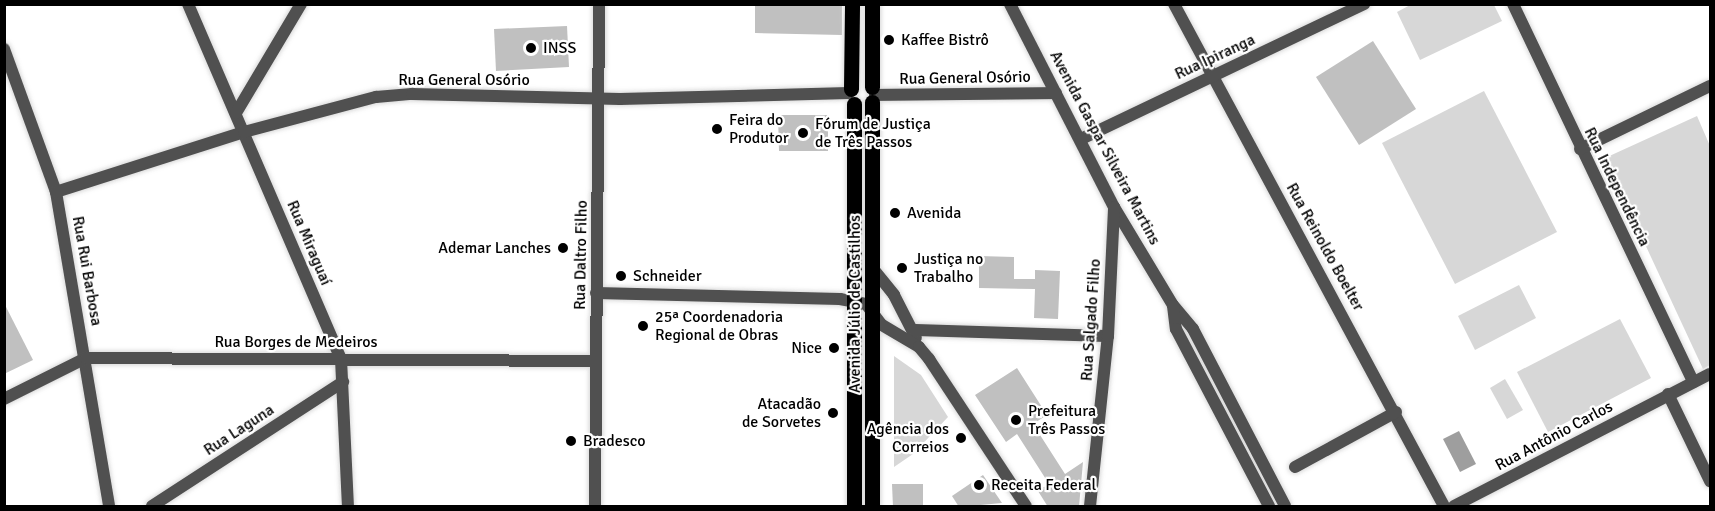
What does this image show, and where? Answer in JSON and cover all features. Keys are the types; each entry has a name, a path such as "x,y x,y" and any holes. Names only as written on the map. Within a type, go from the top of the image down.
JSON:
{"main road":[{"name":"Avenida Júlio de Castilhos","path":"852,4 851,95 856,301 854,507"},
{"name":"Avenida Júlio de Castilhos","path":"872,4 874,270 872,507"},
{"path":"860,81 873,95 862,107 851,95 860,81"}],"street":[{"name":"Rua Miraguaí","path":"188,4 340,358 348,507"},
{"path":"236,113 301,4"},
{"name":"Rua Daltro Filho","path":"595,507 599,4"},
{"name":"Avenida Gaspar Silveira Martins","path":"1010,4 1114,207 1173,305 1193,329 1285,507"},
{"name":"Rua Reinoldo Boelter","path":"1174,4 1396,412 1444,507"},
{"name":"Rua Ipiranga","path":"1081,139 1364,4"},
{"name":"Rua Independência","path":"1513,4 1580,149 1693,382"},
{"name":"Rua Rui Barbosa","path":"4,49 8,67 56,192 86,358 109,507"},
{"path":"1580,149 1710,86"},
{"name":"Rua General Osório","path":"873,95 1056,93"},
{"name":"Rua General Osório","path":"56,192 244,132 376,97 412,94 599,99 851,95"},
{"name":"Rua Salgado Filho","path":"1090,507 1108,336 1114,207"},
{"path":"874,270 894,295 914,330 918,347 1026,507"},
{"path":"596,294 856,301 866,304 898,337 918,347"},
{"name":"Avenida Gaspar Silveira Martins","path":"1173,305 1176,328 1269,507"},
{"path":"914,330 1108,336"},
{"name":"Rua Borges de Medeiros","path":"4,399 86,358 596,361"},
{"name":"Rua Antônio Carlos","path":"1454,507 1710,374"},
{"name":"Rua Laguna","path":"152,507 343,382"},
{"path":"1668,394 1710,482"},
{"path":"1295,466 1396,412"}],"shaded area":[{"path":"1412,4 1494,5 1502,21 1420,60 1397,12"},
{"path":"1484,91 1557,232 1455,284 1382,143"},
{"path":"1697,116 1710,146 1710,365 1703,369 1605,158"},
{"path":"1519,285 1536,318 1475,350 1458,316"},
{"path":"1620,319 1651,378 1548,432 1517,372"},
{"path":"894,356 921,375 948,417 913,454 894,467"},
{"path":"1505,379 1523,410 1507,419 1490,388"},
{"path":"1459,431 1476,464 1460,472 1443,439"}],"building":[{"path":"755,4 842,4 842,35 755,33"},
{"name":"INSS","path":"567,26 569,67 496,71 494,29"},
{"path":"1373,41 1416,109 1359,145 1316,77"},
{"name":"Fórum de Justiça de Três Passos","path":"778,115 828,115 828,151 779,151"},
{"path":"979,256 1014,257 1014,279 1035,279 1035,270 1060,271 1058,319 1034,318 1035,289 979,288"},
{"path":"4,303 33,360 4,374"},
{"name":"Prefeitura Três Passos","path":"1017,368 1047,415 1033,424 1065,474 1083,462 1079,507 1048,507 1038,491 1049,484 1017,434 1006,442 975,395"},
{"name":"Receita Federal","path":"983,475 1002,503 959,507 952,496"},
{"path":"892,484 923,484 923,507 893,507"}],"place":[{"name":"Kaffee Bistrô","path":"889,40"},
{"name":"INSS","path":"531,48"},
{"name":"Feira do Produtor","path":"717,129"},
{"name":"Fórum de Justiça de Três Passos","path":"803,133"},
{"name":"Avenida","path":"895,213"},
{"name":"Ademar Lanches","path":"563,248"},
{"name":"Justiça no Trabalho","path":"902,268"},
{"name":"Schneider","path":"621,276"},
{"name":"25ª Coordenadoria Regional de Obras","path":"643,326"},
{"name":"Nice","path":"834,348"},
{"name":"Atacadão de Sorvetes","path":"833,413"},
{"name":"Prefeitura Três Passos","path":"1016,420"},
{"name":"Agência dos Correios","path":"961,438"},
{"name":"Bradesco","path":"571,441"},
{"name":"Receita Federal","path":"979,485"}]}
